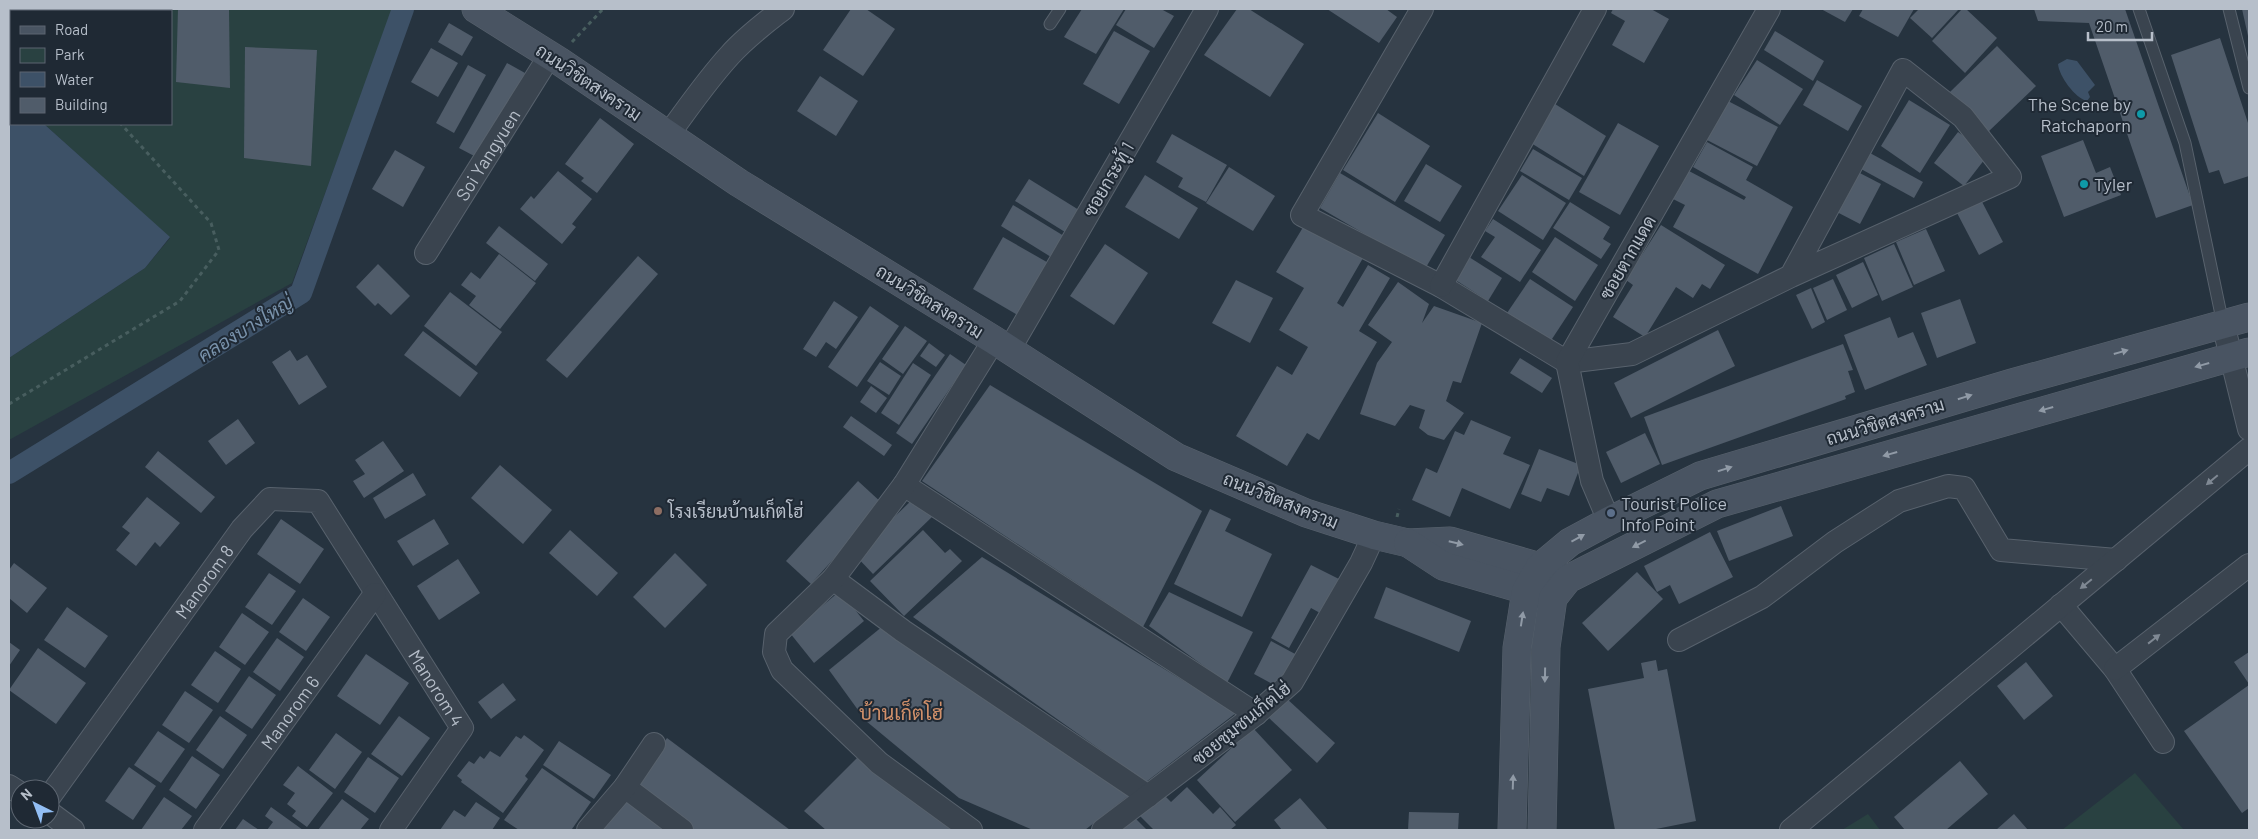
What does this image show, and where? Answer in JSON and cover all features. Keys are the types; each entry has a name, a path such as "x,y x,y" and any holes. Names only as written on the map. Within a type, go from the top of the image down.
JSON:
{"main road":[{"name":"ถนนวิชิตสงคราม","path":"476,9 554,58 738,183 1002,345 1176,457 1306,513 1374,535 1408,543 1450,540 1540,567 1560,589"},
{"name":"ถนนวิชิตสงคราม","path":"1512,830 1517,648 1526,590 1540,567 1570,542 1609,520 1700,476 2002,386 2249,317"},
{"name":"ถนนวิชิตสงคราม","path":"1408,543 1443,566 1526,590 1560,589 1718,504 2240,354"},
{"path":"1542,830 1546,647 1560,589"}],"street":[{"path":"668,136 703,86 730,54 753,32 783,9"},
{"name":"ซอยกระทู้ 1","path":"971,830 879,763 782,670 774,652 776,634 833,579 904,485 1002,345 1208,9"},
{"path":"1422,9 1302,214 1441,286 1567,362 1632,354 1791,276 2010,177 1962,117 1903,70 1791,276"},
{"path":"1441,286 1595,9"},
{"name":"ซอยตากแดด","path":"1567,362 1769,9"},
{"name":"Soi Yangyuen","path":"426,253 554,58"},
{"path":"2223,324 2240,354 2249,429"},
{"path":"1567,362 1592,481 1609,520"},
{"path":"1791,830 2249,449"},
{"path":"904,485 1256,714"},
{"path":"1680,640 1762,597 1835,542 1898,501 1948,486 1964,488 2001,550 2116,560"},
{"name":"Manorom 8","path":"60,782 242,529 270,499 318,501 375,594"},
{"name":"ซอยชุมชนเก็ตโฮ่","path":"1104,830 1256,714 1292,682 1361,563 1374,535"},
{"path":"2115,669 2249,565"},
{"path":"833,579 903,631 1148,796"},
{"name":"Manorom 6","path":"205,830 375,594"},
{"name":"Manorom 4","path":"375,594 462,728 391,830"},
{"path":"2060,605 2115,669 2163,742"},
{"path":"588,830 625,787 654,744"},
{"path":"625,787 682,830"},
{"path":"60,820 73,830"}],"lane":[{"path":"1050,24 1060,9"},
{"path":"2140,9 2185,143 2223,324"},
{"path":"2229,9 2249,88"}],"path":[{"path":"554,58 603,9"},
{"path":"9,404 180,301 219,250 211,222 122,125"}],"green space":[{"path":"9,9 393,9 292,283 9,440 9,358 145,268 170,238 45,125 172,125 172,10 10,10 9,92"},
{"path":"2135,773 2184,830 2062,830"},
{"path":"1868,814 1880,830 1842,830"}],"water":[{"path":"2067,59 2077,61 2095,85 2088,92 2090,97 2087,101 2078,96 2068,86 2061,74 2058,64"},
{"path":"9,92 10,125 45,125 170,237 145,268 9,358"}],"building":[{"path":"178,9 229,9 230,88 176,82"},
{"path":"851,9 866,9 895,29 863,76 823,50"},
{"path":"1082,9 1124,9 1096,54 1064,37"},
{"path":"1126,9 1161,9 1174,16 1154,48 1116,25"},
{"path":"1237,9 1249,9 1304,44 1270,97 1204,55"},
{"path":"1327,9 1386,9 1397,17 1379,43"},
{"path":"1613,9 1651,9 1669,19 1644,63 1612,45 1625,21 1611,13"},
{"path":"1821,9 1853,9 1845,22"},
{"path":"1863,9 1914,9 1898,37 1859,16"},
{"path":"1919,9 1959,9 1932,38 1910,18"},
{"path":"1962,9 1966,9 1997,38 1965,73 1932,41"},
{"name":"The Scene by Ratchaporn","path":"2034,9 2125,9 2193,205 2156,218 2089,23 2038,21"},
{"path":"2242,9 2249,9 2249,36 2248,36"},
{"path":"449,23 473,37 462,56 438,42"},
{"path":"1114,31 1150,51 1119,104 1083,84"},
{"path":"1775,31 1824,61 1813,81 1764,50"},
{"path":"2220,38 2249,126 2249,176 2224,184 2219,170 2209,173 2171,55"},
{"path":"1997,46 2036,86 1988,132 1950,92"},
{"path":"245,47 317,50 311,166 244,158"},
{"path":"431,48 458,63 438,97 411,82"},
{"path":"1757,60 1803,89 1780,125 1734,95"},
{"path":"507,63 525,73 478,158 459,148"},
{"path":"468,65 486,75 454,133 436,123"},
{"path":"820,76 858,101 836,136 797,111"},
{"path":"1817,80 1862,106 1848,131 1803,105"},
{"path":"1909,100 1950,125 1920,173 1881,146"},
{"path":"1728,101 1778,127 1757,166 1707,140"},
{"path":"1555,104 1606,136 1584,176 1531,143"},
{"path":"1378,113 1430,146 1395,202 1343,170"},
{"path":"600,118 634,144 597,193 581,181 584,178 565,164"},
{"path":"1618,123 1659,146 1620,215 1579,192"},
{"path":"1958,132 1988,155 1964,186 1934,163"},
{"path":"1172,134 1227,165 1206,202 1178,187 1183,178 1156,162"},
{"name":"Tyler","path":"2083,140 2096,173 2110,167 2121,195 2064,217 2041,156"},
{"path":"1707,142 1753,167 1746,180 1793,207 1758,274 1673,227 1685,205 1673,199 1689,171 1744,200 1746,197 1693,167"},
{"path":"1533,149 1582,178 1569,200 1520,171"},
{"path":"395,150 425,167 403,207 372,189"},
{"path":"1870,153 1923,182 1914,198 1861,169"},
{"path":"1426,164 1462,186 1440,222 1404,201"},
{"path":"1229,167 1275,196 1253,231 1206,203"},
{"path":"1854,170 1881,184 1860,224 1833,210"},
{"path":"558,171 592,199 572,224 576,227 562,244 520,209 531,196 534,199"},
{"path":"1340,173 1445,235 1425,269 1320,208"},
{"path":"1145,175 1198,208 1179,239 1125,207"},
{"path":"1522,175 1566,203 1543,240 1498,211"},
{"path":"1029,179 1079,210 1065,232 1015,201"},
{"path":"1980,198 2003,242 1979,255 1956,211"},
{"path":"1570,202 1610,227 1603,239 1611,244 1601,259 1553,228"},
{"path":"1013,205 1064,236 1051,257 1001,226"},
{"path":"1493,219 1541,250 1520,282 1481,257 1495,237 1485,231"},
{"path":"1305,224 1363,258 1337,303 1343,307 1368,265 1390,278 1359,331 1377,342 1319,440 1307,433 1287,466 1236,436 1277,366 1292,375 1308,347 1279,330 1304,288 1276,272"},
{"path":"1661,225 1725,265 1710,289 1702,284 1693,298 1676,287 1645,337 1613,317 1633,285 1626,280"},
{"path":"499,226 548,264 535,281 486,243"},
{"path":"1926,229 1945,271 1914,285 1896,242"},
{"path":"1003,237 1052,265 1021,317 973,289"},
{"path":"1555,237 1598,265 1575,301 1532,272"},
{"path":"1105,244 1148,273 1114,325 1070,296"},
{"path":"1894,244 1913,287 1882,301 1864,258"},
{"path":"499,254 536,283 500,329 469,305 476,296 461,285 471,272 480,279"},
{"path":"638,256 658,274 567,378 546,360"},
{"path":"1469,257 1502,278 1488,301 1454,279"},
{"path":"1863,262 1878,295 1852,308 1836,275"},
{"path":"378,264 410,296 391,315 378,303 375,306 356,287"},
{"path":"1530,279 1573,307 1550,342 1507,313"},
{"path":"1833,279 1847,310 1827,320 1813,288"},
{"path":"1236,280 1273,298 1250,343 1212,323"},
{"path":"1398,282 1429,304 1422,323 1434,306 1482,323 1461,383 1453,381 1446,401 1464,413 1444,440 1428,435 1419,428 1425,410 1410,405 1395,426 1360,414 1377,363 1392,342 1368,325"},
{"path":"1811,288 1825,322 1812,329 1796,295"},
{"path":"450,292 502,332 476,366 424,326"},
{"path":"1960,299 1976,343 1937,358 1921,313"},
{"path":"834,301 858,317 836,349 826,342 816,357 803,349"},
{"path":"870,306 899,326 857,387 828,367"},
{"path":"1890,317 1898,338 1913,332 1927,365 1865,390 1844,335"},
{"path":"905,326 927,341 903,374 882,359"},
{"path":"1718,330 1735,366 1631,418 1614,383"},
{"path":"423,331 478,373 460,397 404,355"},
{"path":"929,343 945,355 936,367 920,356"},
{"path":"1843,344 1853,370 1848,371 1855,392 1845,396 1846,399 1662,465 1644,417"},
{"path":"290,350 297,361 307,355 327,387 299,405 272,362"},
{"path":"950,354 966,365 912,444 896,433"},
{"path":"1520,358 1552,378 1542,393 1510,373"},
{"path":"880,362 901,376 889,395 867,381"},
{"path":"913,363 931,375 899,425 881,413"},
{"path":"990,385 1202,511 1143,627 922,481"},
{"path":"871,386 887,398 876,413 860,402"},
{"path":"851,416 892,445 884,456 843,427"},
{"path":"238,419 255,443 226,465 208,441"},
{"path":"1471,420 1511,437 1503,454 1530,465 1510,509 1462,488 1450,517 1412,500 1426,468 1437,473 1455,431 1464,435"},
{"path":"1645,433 1660,464 1621,483 1606,452"},
{"path":"383,441 404,471 364,498 353,481 365,474 355,460"},
{"path":"1539,449 1581,465 1569,496 1547,488 1541,502 1521,494"},
{"path":"158,451 215,497 201,513 145,467"},
{"path":"500,465 552,510 523,544 471,498"},
{"path":"413,473 426,495 385,519 373,498"},
{"path":"858,481 883,504 811,584 786,561"},
{"path":"147,497 180,523 160,547 155,542 136,566 116,550 130,533 122,527"},
{"path":"915,497 933,516 873,574 855,555"},
{"path":"1781,506 1793,536 1729,561 1717,531"},
{"path":"1210,509 1231,519 1225,531 1272,554 1242,617 1174,584"},
{"path":"281,519 324,549 300,584 257,554"},
{"path":"434,519 449,544 413,566 397,541"},
{"path":"570,530 618,573 597,596 549,553"},
{"path":"923,530 945,553 950,549 962,561 904,616 870,581"},
{"path":"1710,532 1733,577 1679,604 1670,585 1657,592 1644,566"},
{"path":"675,553 707,585 665,628 633,597"},
{"path":"982,557 1236,713 1146,782 913,617"},
{"path":"458,559 480,593 439,620 417,586"},
{"path":"14,563 47,588 27,613 9,598 9,570"},
{"path":"1311,565 1339,579 1320,613 1311,608 1289,648 1271,638"},
{"path":"1637,572 1663,599 1608,651 1582,623"},
{"path":"269,573 296,591 272,625 245,607"},
{"path":"1386,587 1471,621 1459,652 1374,618"},
{"path":"840,591 864,621 814,663 790,633"},
{"path":"1169,592 1253,632 1227,683 1149,626"},
{"path":"303,598 330,617 306,651 279,632"},
{"path":"67,607 108,636 85,668 44,640"},
{"path":"242,613 269,632 245,665 219,647"},
{"path":"883,626 1132,793 1085,830 1033,830 959,798 866,721 829,670"},
{"path":"277,638 304,657 280,691 253,672"},
{"path":"1271,641 1297,655 1280,688 1254,674"},
{"path":"9,642 20,650 9,666"},
{"path":"38,648 86,683 56,724 9,690"},
{"path":"215,651 241,669 218,703 191,685"},
{"path":"2249,652 2249,684 2234,662"},
{"path":"366,654 409,683 380,725 337,696"},
{"path":"1656,660 1658,671 1667,669 1696,821 1651,830 1615,830 1588,689 1644,678 1641,663"},
{"path":"2026,662 2053,696 2024,720 1997,686"},
{"path":"249,676 276,695 252,729 225,711"},
{"path":"503,683 516,700 491,719 478,702"},
{"path":"2249,685 2249,808 2242,813 2184,731"},
{"path":"185,691 213,710 189,743 162,725"},
{"path":"1286,698 1335,743 1317,763 1268,717"},
{"path":"220,716 247,735 223,769 196,750"},
{"path":"399,716 430,738 402,776 371,754"},
{"path":"1253,728 1292,770 1235,822 1197,780"},
{"path":"158,731 185,749 161,783 134,765"},
{"path":"336,733 362,752 335,789 309,770"},
{"path":"524,735 544,750 525,776 528,779 503,813 461,782 462,780 457,776 469,761 474,764 480,756 484,759 490,751 500,757 516,736 521,739"},
{"path":"667,738 790,830 695,830 633,783"},
{"path":"559,741 611,775 594,799 543,765"},
{"path":"192,756 220,775 196,809 169,790"},
{"path":"368,757 399,778 375,813 344,792"},
{"path":"857,758 953,830 826,830 804,811"},
{"path":"1960,761 1988,794 1946,830 1905,830 1894,817"},
{"path":"298,766 333,793 307,827 292,816 296,811 287,804 295,793 283,785"},
{"path":"129,767 156,786 133,820 105,801"},
{"path":"542,768 591,802 572,829 519,830 504,820"},
{"path":"1187,787 1213,814 1220,807 1236,825 1230,830 1154,830 1140,816 1163,794 1171,802"},
{"path":"164,797 192,816 181,830 141,830"},
{"path":"626,798 668,830 600,830"},
{"path":"1300,798 1328,830 1282,830 1274,820"},
{"path":"342,799 369,819 360,830 318,830"},
{"path":"476,802 500,818 492,830 440,830 454,810 465,817"},
{"path":"271,807 303,830 267,830 273,822 265,816"},
{"path":"1409,812 1459,813 1458,830 1408,830"},
{"path":"2014,814 2028,830 1996,830"},
{"path":"1134,817 1147,830 1120,830"},
{"path":"243,819 259,830 235,830"}],"waterway":[{"name":"คลองบางใหญ่","path":"9,473 301,293 403,9"}],"place":[{"name":"The Scene by Ratchaporn","path":"2141,114"},
{"name":"Tyler","path":"2084,184"},
{"name":"โรงเรียนบ้านเก็ตโฮ่","path":"658,511"},
{"name":"Tourist Police Info Point","path":"1611,513"}],"district":[{"name":"บ้านเก็ตโฮ่","path":"901,712"}]}
